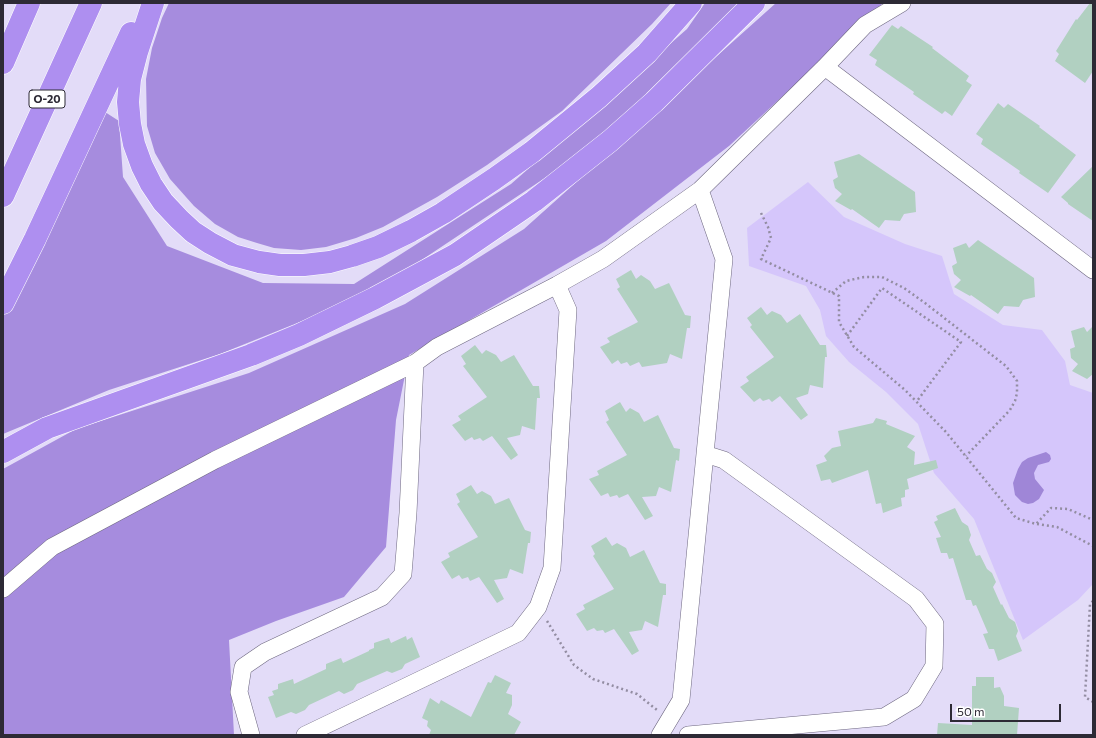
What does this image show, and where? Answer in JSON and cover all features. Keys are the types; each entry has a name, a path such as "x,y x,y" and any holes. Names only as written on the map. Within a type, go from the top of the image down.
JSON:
{"highway":[{"path":"3,63 30,3"},
{"name":"O-20","path":"3,196 91,3"},
{"path":"3,303 35,239 145,3"},
{"path":"153,3 137,52 130,80 128,102 134,144 142,166 151,184 163,202 179,219 193,232 210,244 233,254 259,262 280,265 304,265 330,262 378,247 443,213 494,179 532,152 604,92 647,53 691,3"},
{"path":"3,452 47,428 251,355 299,335 375,298 455,255 534,202 610,141 654,102 754,3"}],"street":[{"path":"3,589 52,547 215,460 415,363 437,346 557,285 603,259 700,190 825,67 865,25 902,3"},
{"path":"825,67 1093,270"},
{"path":"660,735 681,700 724,259 700,190"},
{"path":"305,735 518,633 538,607 552,568 568,310 557,285"},
{"path":"251,735 239,692 243,667 265,652 382,596 403,574 408,512 415,363"},
{"path":"688,735 884,717 914,699 934,666 935,624 916,599 724,460 705,454"}],"path":[{"path":"760,213 768,227 771,238 761,259 839,296 839,322 854,346 917,401 946,432 1016,518 1036,524 1057,527 1093,546"},
{"path":"832,293 846,282 864,277 882,277 904,288 924,302 1006,366 1017,381 1015,401 1010,410 966,456"},
{"path":"847,336 882,288 961,342 917,401"},
{"path":"1036,524 1051,508 1068,508 1093,520"},
{"path":"1093,601 1090,604 1086,697 1093,702"},
{"path":"538,607 574,665 593,679 637,694 669,720"}],"shaded area":[{"path":"169,3 671,3 652,24 562,111 487,165 437,197 383,227 356,238 326,247 301,250 274,248 257,243 238,237 215,224 194,206 170,179 155,153 147,126 146,79 152,48 162,18"},
{"path":"705,3 747,3 710,35 584,152 372,293 220,354 109,390 3,434 3,307 105,112 119,121 123,177 167,246 263,283 354,284 511,184 687,29"},
{"path":"776,3 883,3 729,146 606,241 409,355 396,420 386,547 344,597 276,621 229,640 234,735 3,735 3,469 76,429 249,373 405,304 524,229"},
{"path":"808,182 844,217 905,244 942,256 954,294 1003,325 1042,330 1065,361 1070,385 1093,393 1093,584 1078,600 1023,640 974,519 934,473 918,424 886,392 849,362 826,336 820,310 806,286 749,266 747,228"},
{"path":"1046,452 1050,455 1051,459 1049,462 1038,465 1034,473 1035,479 1044,490 1039,499 1033,503 1028,504 1022,502 1015,495 1013,483 1018,469 1022,462 1028,458"}],"building":[{"path":"1090,3 1093,3 1093,71 1085,83 1055,61 1059,54 1056,51 1076,19 1077,20"},
{"path":"892,25 898,29 901,26 933,47 932,48 969,76 966,81 972,85 952,116 945,111 942,114 913,94 914,92 875,65 877,60 869,55"},
{"path":"998,103 1004,108 1008,104 1040,126 1039,127 1076,155 1048,193 1019,173 1020,171 981,144 983,139 976,134"},
{"path":"859,154 915,192 916,212 904,214 900,221 885,220 879,228 852,209 851,210 835,201 842,194 835,188 833,180 838,177 834,162"},
{"path":"1093,166 1093,221 1068,204 1061,197"},
{"path":"978,240 1034,278 1035,297 1023,300 1019,307 1004,306 998,314 971,295 970,296 954,287 961,280 954,274 952,266 957,263 953,248 966,243 969,248"},
{"path":"631,270 636,279 641,275 650,281 655,289 669,283 685,315 691,316 690,328 687,328 682,359 670,354 667,363 642,367 639,362 630,366 627,362 621,364 618,360 612,364 600,347 610,342 607,338 638,322 617,289 620,287 616,279"},
{"path":"761,307 767,315 772,311 781,315 787,323 800,314 820,345 826,345 827,357 825,357 823,388 810,385 808,394 796,398 808,415 801,420 780,396 772,402 769,399 763,401 760,398 754,402 740,387 749,381 746,377 774,357 750,327 752,325 747,318"},
{"path":"1093,326 1093,374 1087,379 1072,371 1078,364 1071,358 1070,349 1075,347 1071,331 1084,327 1087,332"},
{"path":"475,345 482,354 486,350 496,355 501,362 514,355 533,386 539,386 540,398 537,398 535,430 522,426 520,435 507,438 518,455 511,460 492,436 483,441 480,438 474,440 472,437 465,441 452,425 461,420 458,416 487,397 463,366 466,364 461,356"},
{"path":"620,402 626,412 630,408 639,413 644,422 658,415 674,448 680,449 679,461 676,460 671,492 659,487 656,496 642,497 653,516 645,520 628,494 619,498 617,495 610,497 608,493 601,496 589,479 599,475 597,471 627,455 606,422 609,420 605,411"},
{"path":"876,418 887,421 886,424 915,436 907,447 915,452 914,465 936,460 938,468 907,479 909,489 905,490 905,497 901,498 902,506 883,513 881,503 876,504 868,470 832,483 830,479 821,481 816,465 827,461 824,456 832,448 841,446 838,431 873,423"},
{"path":"471,485 477,494 482,491 491,496 495,504 509,498 525,530 531,532 523,574 510,569 507,578 494,580 504,599 497,603 479,577 470,581 468,577 462,579 459,575 452,579 441,562 450,557 448,553 478,537 457,504 460,502 456,494"},
{"path":"955,508 962,522 968,526 971,535 969,540 976,556 980,555 987,569 992,573 996,582 993,587 1001,605 1002,604 1009,618 1015,622 1018,631 1016,636 1022,651 998,661 994,649 989,649 983,634 988,633 976,605 973,606 971,600 966,600 953,558 949,559 947,553 941,553 936,538 941,537 934,522 938,520 936,516"},
{"path":"606,537 612,546 617,543 626,548 630,557 644,550 660,583 666,584 666,595 663,595 658,627 645,621 642,630 629,632 639,651 632,655 614,629 605,633 603,630 597,631 594,628 587,631 576,614 585,609 583,605 614,589 593,556 595,554 591,546"},
{"path":"406,636 407,640 412,637 420,657 405,664 402,669 392,673 387,671 357,684 353,690 344,694 339,691 309,705 305,710 296,714 291,712 276,718 268,697 274,695 272,691 278,689 278,684 293,679 294,684 326,669 326,664 341,658 343,663 369,651 374,648 374,643 389,638 391,643"},
{"path":"495,675 511,683 506,693 512,695 512,705 508,714 521,722 514,735 429,735 431,730 427,726 428,721 422,718 430,698 439,704 441,700 471,717 488,682 491,683"},
{"path":"976,677 994,677 994,688 1000,687 1004,696 1004,706 1019,708 1017,735 937,735 938,723 972,725 972,686 976,686"}]}
